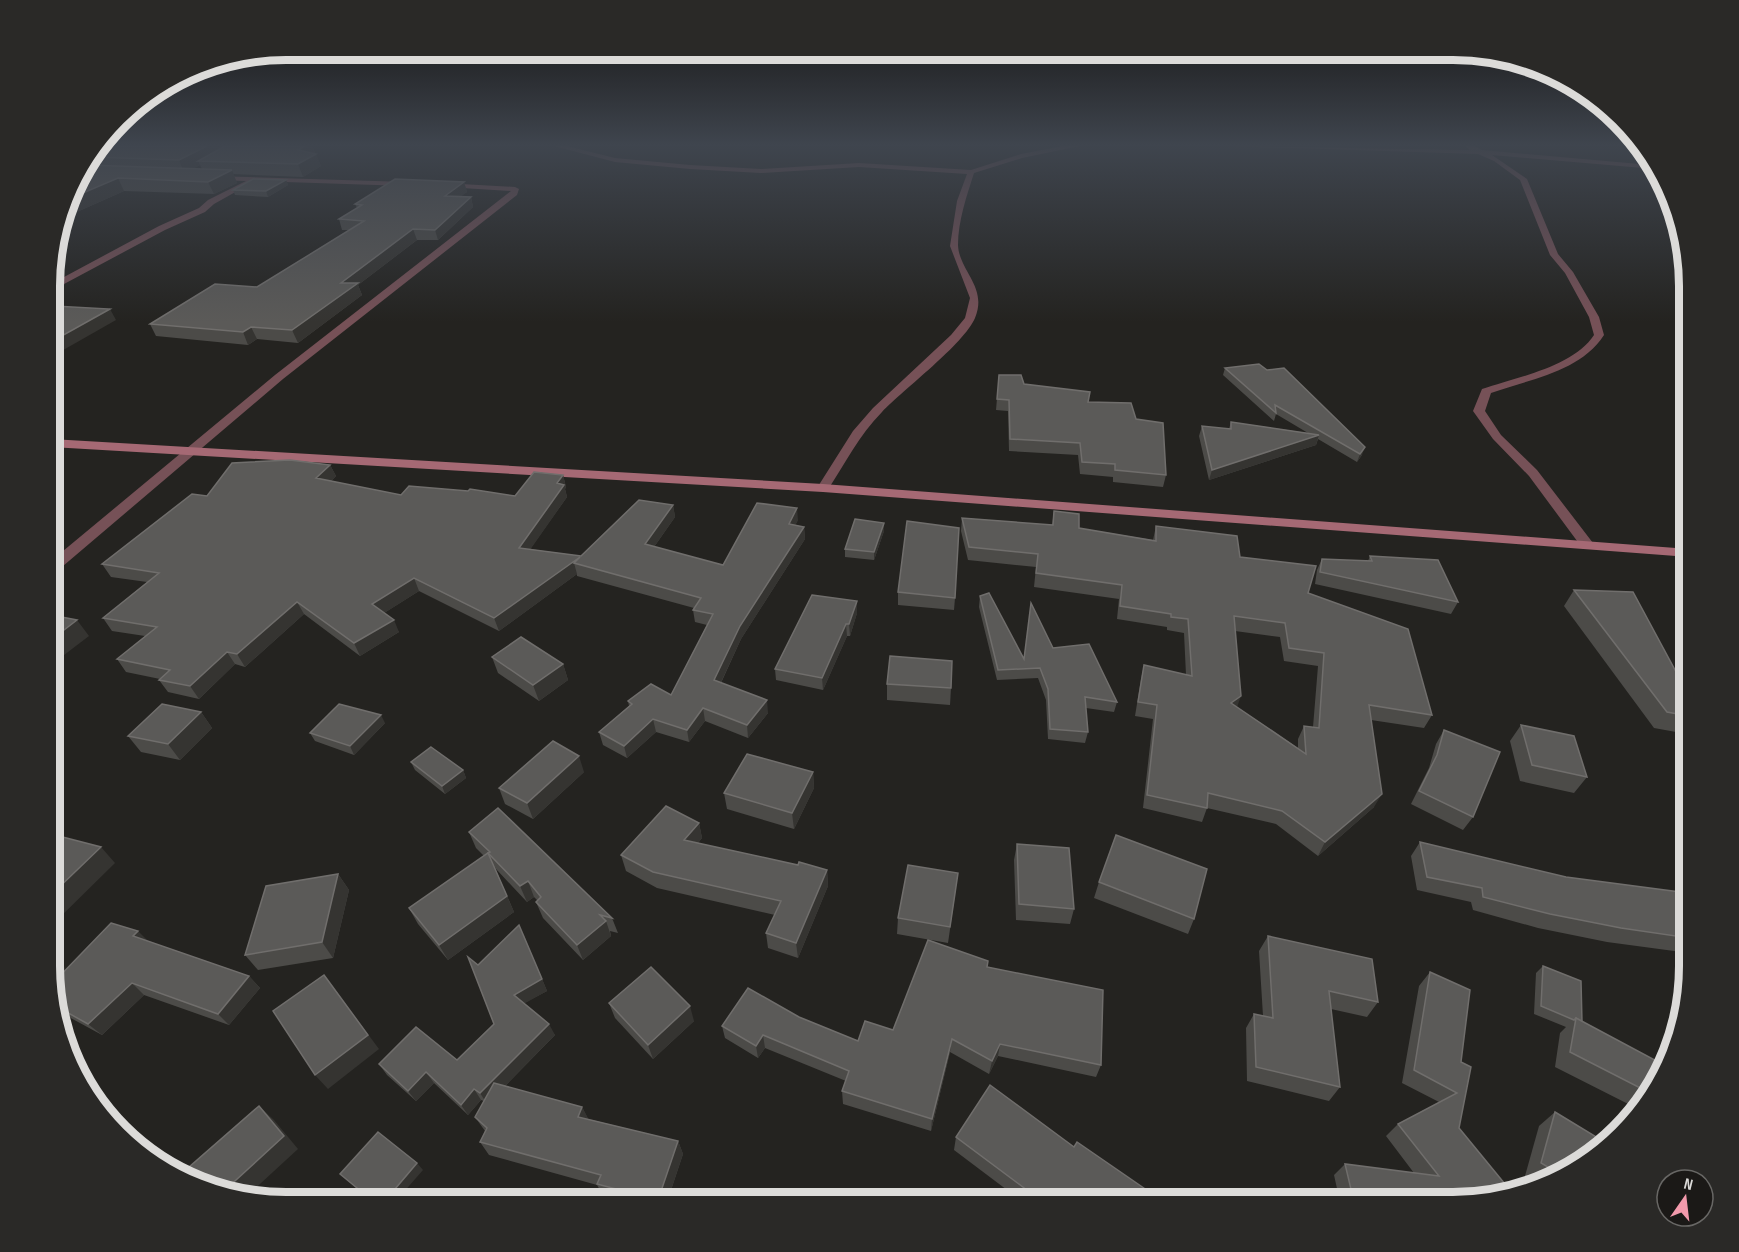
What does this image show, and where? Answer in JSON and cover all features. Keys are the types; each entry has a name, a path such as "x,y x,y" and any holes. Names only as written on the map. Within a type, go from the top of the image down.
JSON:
{"main road":[{"path":"60,444 823,489 1679,552"}],"street":[{"path":"60,283 210,204"},
{"path":"60,561 187,452 324,340 499,204"},
{"path":"823,489 857,432 877,410 955,337 969,318 975,298 954,246 960,204"},
{"path":"1533,204 1554,255 1569,272 1594,317 1599,335 1591,347 1568,363 1486,391 1479,411 1497,437 1533,473 1588,546"}],"building":[{"path":"358,204 463,204 435,230 413,229 341,283 358,283 292,330 251,327 243,332 150,324 215,284 257,287 364,221 339,219 362,205"},
{"path":"60,306 110,309 60,337"},
{"path":"1259,364 1267,370 1284,368 1365,447 1360,454 1275,405 1276,413 1225,368"},
{"path":"999,375 1021,375 1024,384 1090,392 1088,402 1131,403 1136,419 1163,423 1166,475 1115,470 1115,464 1082,462 1080,443 1010,439 1009,400 997,399"},
{"path":"1231,422 1319,435 1212,470 1202,426 1231,429"},
{"path":"290,460 330,465 316,478 401,495 409,486 468,491 470,489 515,496 534,472 563,475 557,483 564,485 519,548 581,556 639,500 673,505 645,544 723,565 757,503 797,508 789,524 804,527 740,626 714,680 767,700 747,725 703,708 687,730 653,719 624,746 599,732 632,704 628,701 651,684 671,695 713,614 693,610 701,598 574,563 580,557 494,618 414,578 372,604 394,620 354,643 297,602 237,654 227,652 190,686 159,680 170,670 117,659 157,627 103,618 159,573 102,564 192,494 207,496 232,463"},
{"path":"1054,511 1079,514 1079,528 1156,541 1156,526 1237,536 1240,557 1316,566 1308,593 1408,629 1432,715 1369,705 1382,794 1325,842 1282,811 1208,793 1207,808 1147,795 1157,705 1138,702 1144,665 1192,676 1188,619 1120,606 1122,585 1036,573 1038,554 969,547 962,518 1053,525","holes":["1234,616 1285,623 1289,648 1324,653 1319,728 1304,726 1306,754 1231,703 1241,696"]},
{"path":"855,519 884,523 874,552 845,549"},
{"path":"907,521 959,528 955,598 898,592"},
{"path":"1370,556 1438,560 1458,602 1320,572 1322,559 1372,561"},
{"path":"1574,590 1633,592 1679,677 1679,714 1667,712"},
{"path":"989,593 1024,659 1031,603 1053,648 1089,644 1117,702 1085,697 1088,732 1050,729 1048,689 1040,668 998,670 980,596"},
{"path":"812,595 857,601 849,624 846,624 822,678 775,669"},
{"path":"60,617 77,620 60,633"},
{"path":"521,637 563,664 533,685 492,657"},
{"path":"890,656 952,661 951,688 887,684"},
{"path":"162,704 201,712 168,744 128,736"},
{"path":"339,704 381,715 350,746 310,733"},
{"path":"1521,725 1574,736 1587,777 1532,765"},
{"path":"1444,730 1500,752 1473,817 1419,791 1437,755"},
{"path":"553,741 579,756 527,803 499,788"},
{"path":"431,747 463,770 442,786 411,762"},
{"path":"747,754 813,772 792,813 724,793"},
{"path":"666,806 699,823 684,840 798,865 799,862 827,870 796,943 766,933 781,901 653,872 621,855"},
{"path":"498,808 612,918 600,915 606,921 577,945 536,902 541,897 528,881 520,886 469,832"},
{"path":"1116,835 1207,869 1194,919 1099,882"},
{"path":"60,836 101,847 60,886"},
{"path":"1420,842 1566,877 1679,892 1679,937 1550,914 1483,897 1482,888 1427,877"},
{"path":"1017,844 1069,848 1074,909 1019,904"},
{"path":"488,853 507,896 439,945 409,908"},
{"path":"908,865 958,873 950,927 898,918"},
{"path":"338,874 322,942 245,955 266,886"},
{"path":"111,923 138,931 133,936 249,976 218,1014 132,983 88,1024 64,1011 60,976"},
{"path":"519,925 542,979 514,995 549,1024 480,1093 474,1089 461,1105 426,1072 408,1091 379,1064 416,1027 457,1060 494,1024 468,957 478,965"},
{"path":"1268,936 1372,959 1378,1002 1329,991 1340,1087 1256,1067 1254,1014 1273,1018"},
{"path":"928,940 988,961 987,967 1103,990 1101,1065 1000,1044 992,1061 952,1039 932,1119 842,1091 849,1071 763,1035 756,1046 722,1026 748,988 799,1017 858,1041 865,1021 893,1030"},
{"path":"1543,966 1581,981 1582,1022 1541,1006"},
{"path":"651,967 690,1006 648,1045 609,1003"},
{"path":"1430,972 1470,990 1461,1062 1471,1067 1459,1128 1505,1184 1497,1188 1467,1192 1352,1192 1345,1164 1439,1176 1398,1124 1457,1093 1414,1070"},
{"path":"324,975 368,1035 315,1075 273,1011"},
{"path":"1576,1018 1658,1062 1642,1089 1570,1052"},
{"path":"494,1083 582,1107 578,1117 678,1141 661,1192 628,1192 597,1184 601,1175 480,1142 487,1128 475,1117"},
{"path":"990,1085 1074,1147 1077,1142 1150,1192 1030,1192 956,1137"},
{"path":"259,1106 284,1136 231,1185 187,1169"},
{"path":"1555,1112 1599,1138 1552,1170 1541,1163"},
{"path":"378,1132 417,1163 392,1192 362,1192 340,1174"}]}
